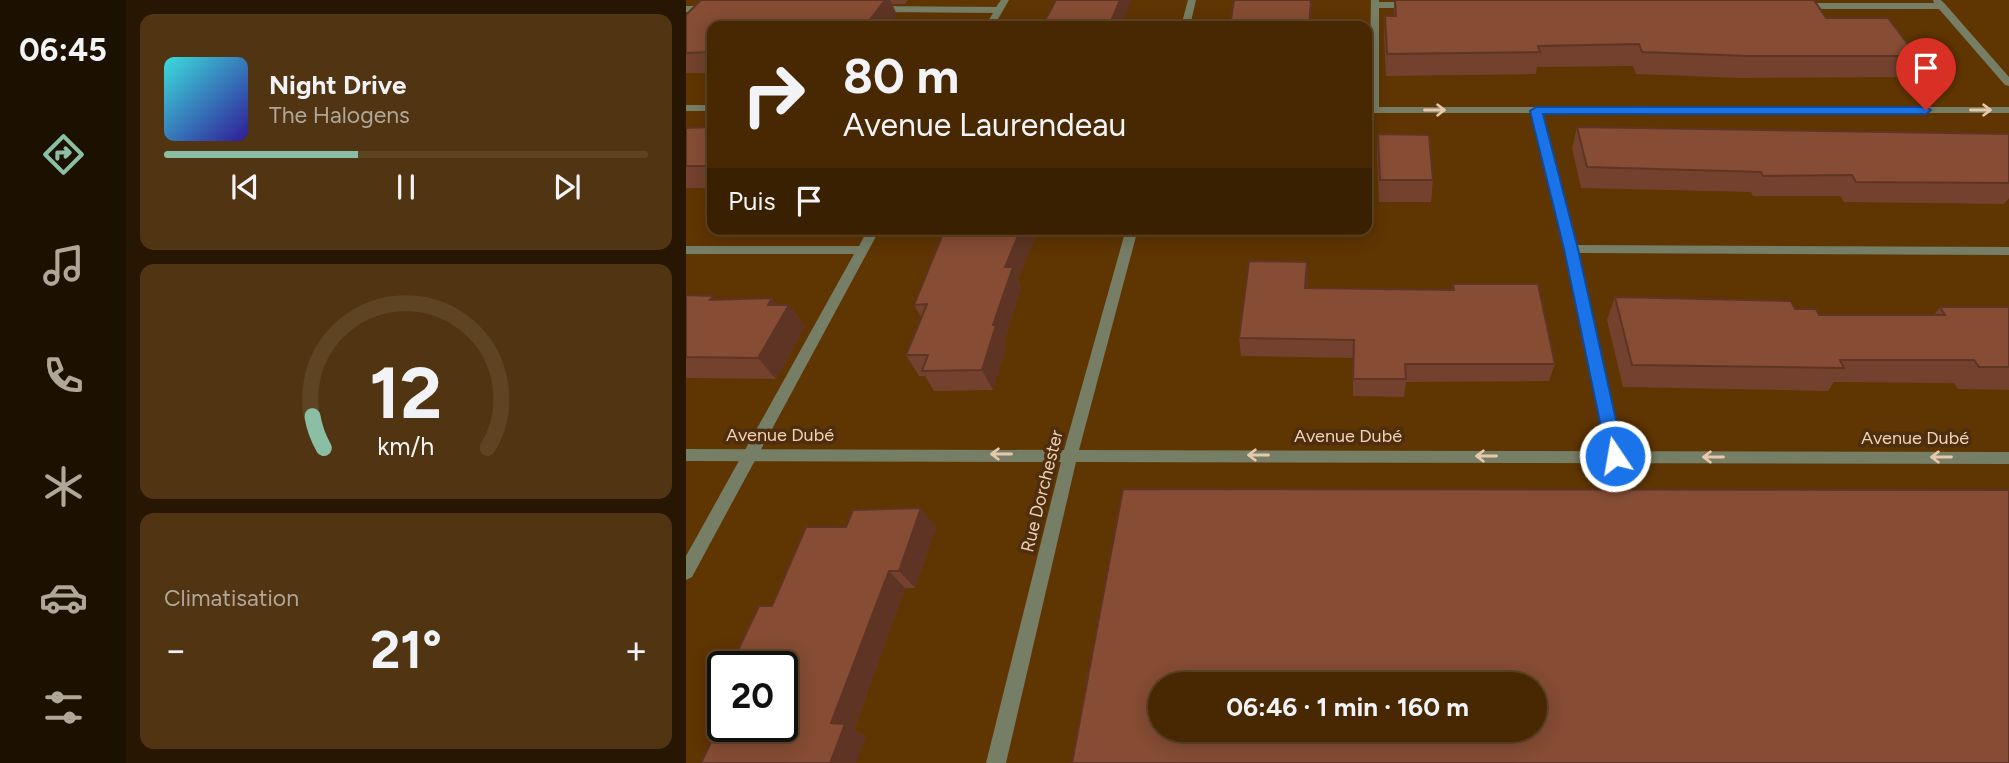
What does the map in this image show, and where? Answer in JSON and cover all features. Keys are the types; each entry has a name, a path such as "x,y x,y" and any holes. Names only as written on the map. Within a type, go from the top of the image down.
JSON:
{"street":[{"path":"993,21 1005,0"},
{"path":"1186,21 1192,0"},
{"path":"1372,67 1375,2 1417,5"},
{"path":"1790,6 1939,3 2009,83"},
{"path":"686,9 727,9"},
{"path":"863,9 1000,10"},
{"path":"686,108 707,108"},
{"path":"1372,110 2009,110"},
{"path":"1536,111 1571,249 1615,456"},
{"path":"686,572 871,235"},
{"name":"Rue Dorchester","path":"996,763 1070,454 1130,235"},
{"path":"1571,249 2009,251"},
{"path":"686,250 863,250"},
{"name":"Avenue Dubé","path":"686,455 2009,457"}],"building":[{"path":"701,0 885,0 869,21 707,21 707,52 686,53 686,15"},
{"path":"1056,0 1120,0 1111,21 1045,21"},
{"path":"1234,0 1311,0 1309,21 1231,21"},
{"path":"1395,0 1814,0 1826,18 1888,18 1917,56 1749,56 1642,52 1639,44 1538,46 1540,52 1387,54 1385,16 1396,16"},
{"path":"707,127 707,166 686,166 686,128"},
{"path":"1577,127 2009,134 2009,183 1856,182 1852,175 1763,176 1761,172 1587,167"},
{"path":"1378,134 1429,135 1433,180 1380,180"},
{"path":"943,235 1018,235 1005,267 1013,267 993,325 996,325 982,370 922,371 928,355 906,355 927,304 914,305"},
{"path":"1249,261 1307,262 1305,288 1454,290 1453,284 1538,284 1555,364 1405,364 1406,379 1353,379 1354,340 1239,338"},
{"path":"686,295 713,296 710,300 772,298 768,305 789,305 758,358 686,357"},
{"path":"1615,297 1791,301 1795,309 1816,309 1819,315 1945,315 1940,307 2009,307 2009,367 1979,367 1974,360 1840,360 1844,368 1632,365"},
{"path":"1123,489 2009,490 2009,763 1072,763"},
{"path":"921,508 899,571 889,571 831,723 845,724 830,763 701,763 711,742 798,742 798,651 738,651 759,606 772,606 806,527 846,527 853,510"}],"route":[{"path":"1615,456 1571,249 1536,111 1926,110"}]}
